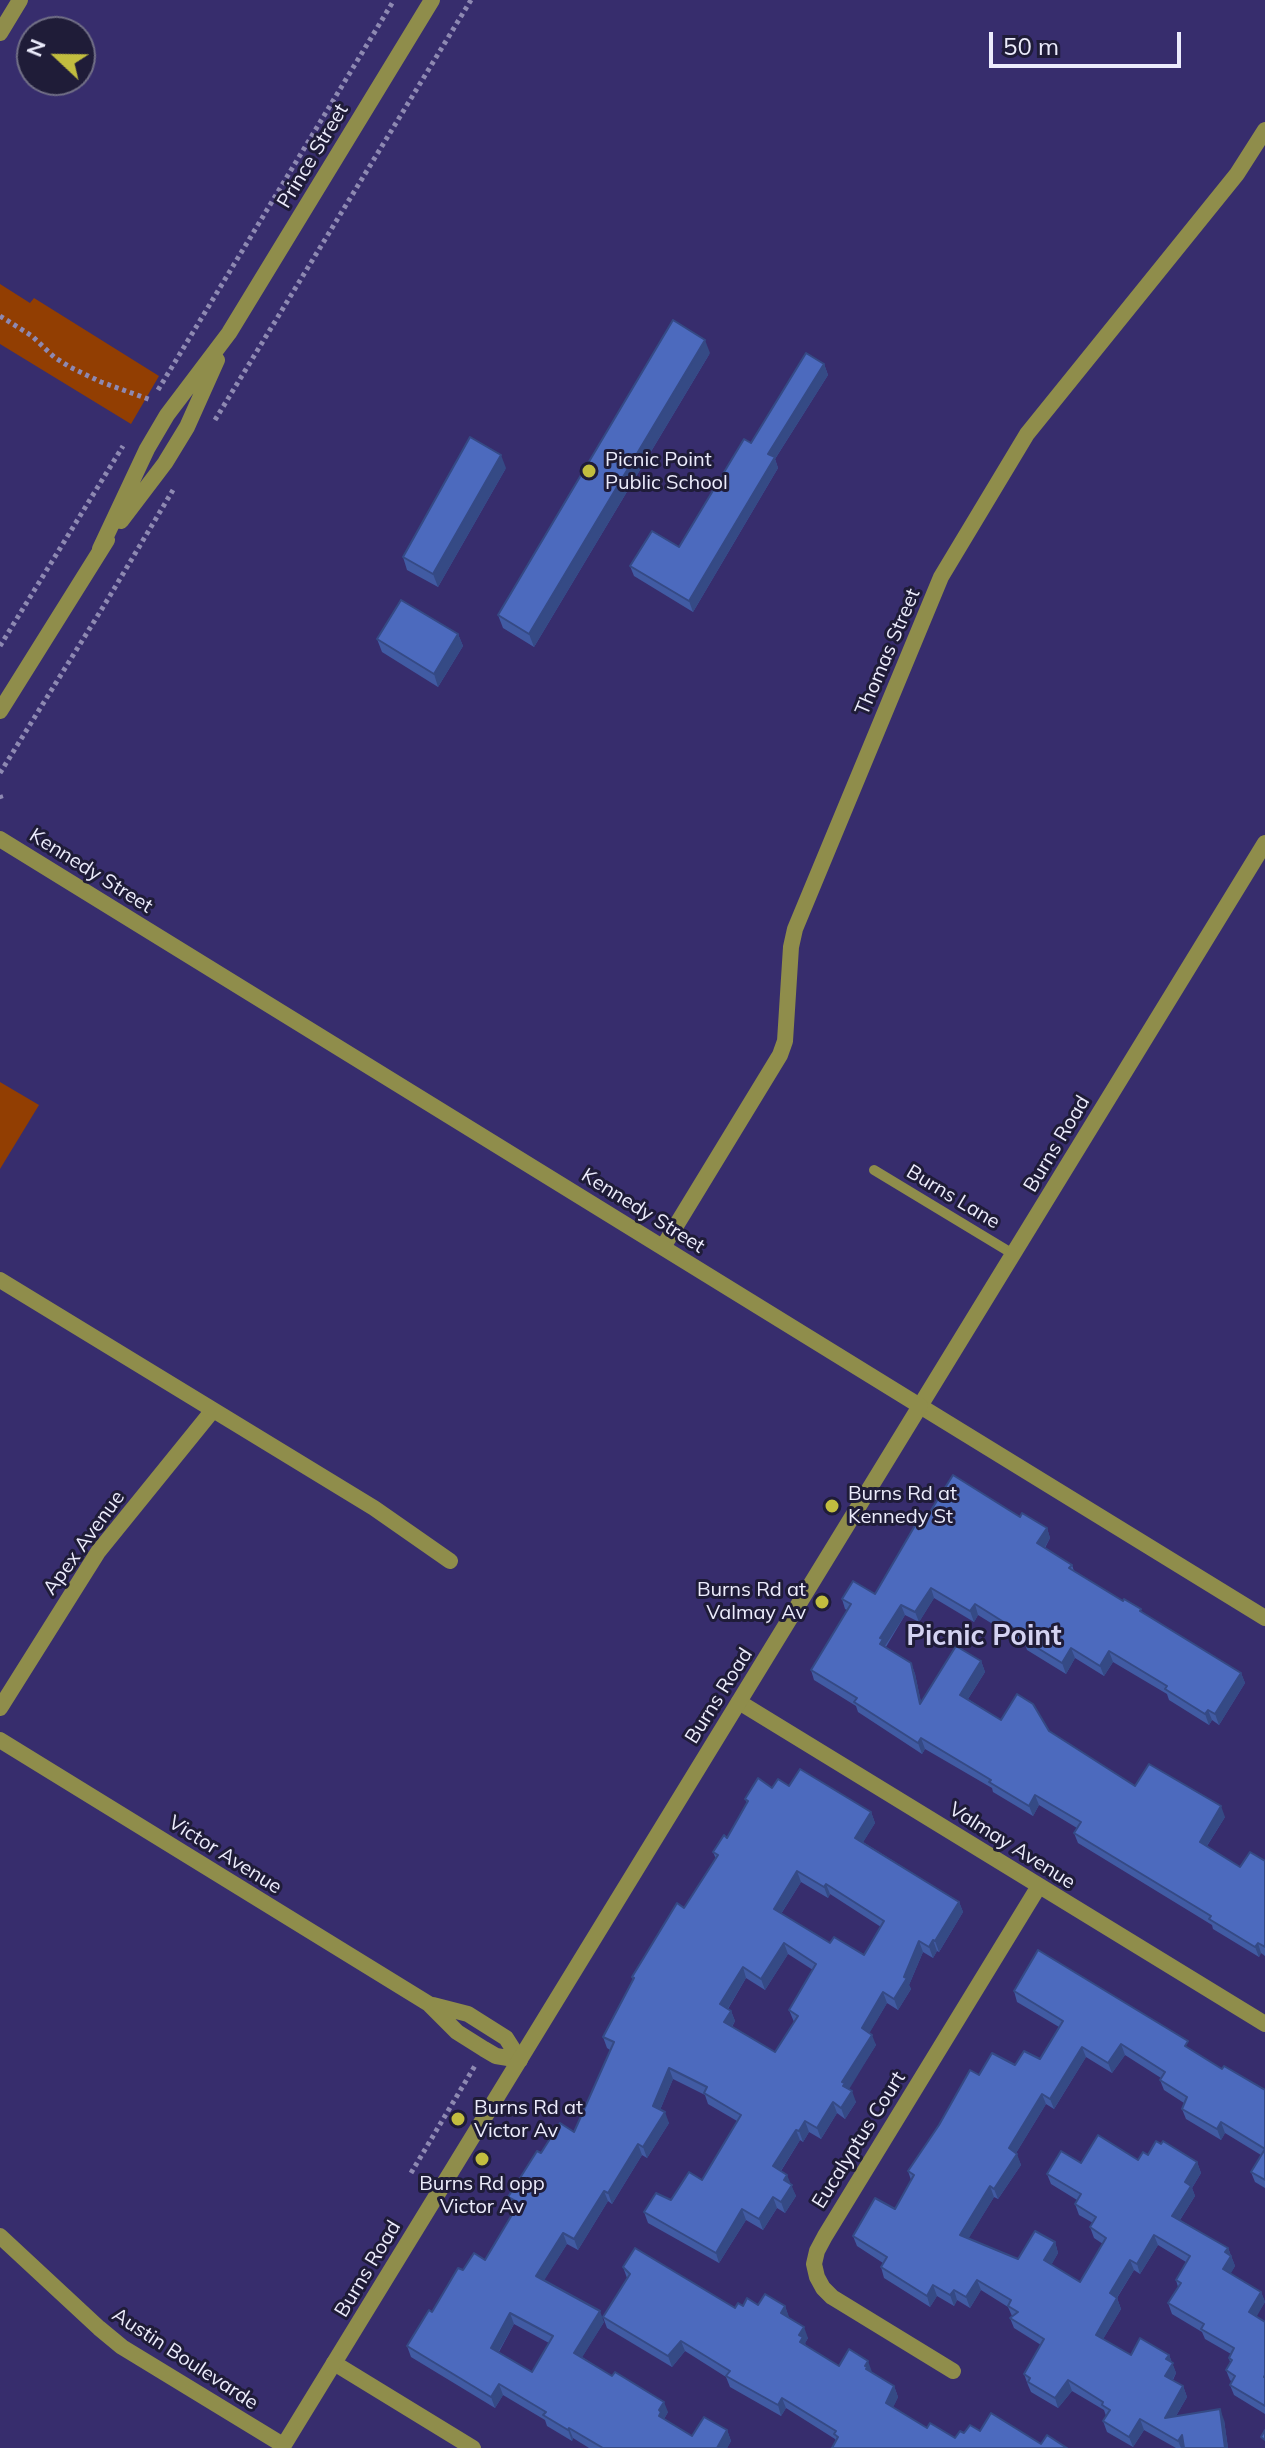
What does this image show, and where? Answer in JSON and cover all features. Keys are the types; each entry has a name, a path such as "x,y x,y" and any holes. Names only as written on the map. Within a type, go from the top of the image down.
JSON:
{"street":[{"path":"0,33 20,0"},
{"name":"Prince Street","path":"0,711 100,549 165,463 187,427 229,333 432,0"},
{"name":"Thomas Street","path":"663,1247 780,1055 785,1041 795,929 941,577 1037,420 1237,174 1265,130"},
{"name":"Kennedy Street","path":"0,839 1265,1618"},
{"name":"Burns Road","path":"282,2447 1265,843"},
{"path":"0,1280 374,1508 450,1561"},
{"name":"Apex Avenue","path":"0,1708 98,1552 213,1410"},
{"name":"Valmay Avenue","path":"739,1702 1265,2024"},
{"name":"Victor Avenue","path":"0,1740 429,2004 457,2032 484,2049 496,2056 520,2060"},
{"name":"Eucalyptus Court","path":"953,2371 832,2297 817,2277 814,2264 825,2236 1039,1886"},
{"name":"Austin Boulevarde","path":"0,2236 122,2347 282,2447"},
{"path":"334,2363 473,2448"}],"lane":[{"name":"Burns Lane","path":"874,1170 1013,1254"}],"path":[{"path":"144,411 394,0"},
{"path":"209,429 471,0"},
{"path":"0,316 32,336 70,367 151,400"},
{"path":"0,646 129,436"},
{"path":"0,773 178,482"},
{"path":"411,2173 478,2059"}],"shaded area":[{"path":"0,284 30,303 34,298 159,376 131,424 0,344"},
{"path":"0,1082 39,1105 0,1169"}],"building":[{"path":"673,320 705,340 529,634 498,615"},
{"path":"806,353 824,364 768,454 775,457 689,601 630,566 652,531 679,547 744,439 751,443"},
{"path":"470,437 501,455 433,574 403,557"},
{"path":"401,600 458,634 434,674 377,639"},
{"path":"953,1475 1020,1517 1022,1513 1047,1528 1037,1543 1072,1565 1069,1568 1141,1609 1241,1673 1215,1714 1208,1710 1205,1714 1165,1689 1167,1686 1109,1651 1100,1666 1071,1648 1062,1663 975,1604 970,1611 931,1588 915,1612 901,1605 880,1638 883,1639 880,1644 911,1663 920,1704 956,1646 981,1661 960,1695 1001,1720 1017,1694 1033,1704 1049,1731 1135,1786 1149,1764 1221,1806 1200,1842 1240,1867 1250,1852 1265,1861 1265,1947 1258,1943 1255,1947 1209,1919 1211,1916 1074,1833 1081,1822 1035,1795 1029,1806 921,1738 918,1743 854,1702 857,1698 811,1670 851,1604 842,1599 853,1581 875,1594 920,1517 925,1520"},
{"path":"800,1769 871,1812 855,1838 959,1902 929,1947 919,1941 904,1977 907,1978 894,1999 883,1992 862,2028 872,2035 842,2082 852,2091 841,2108 833,2102 817,2128 805,2121 773,2166 787,2175 784,2180 792,2185 781,2202 773,2197 759,2219 742,2209 716,2253 644,2212 656,2193 671,2200 689,2172 702,2180 741,2115 704,2093 707,2087 669,2068 653,2106 665,2112 643,2147 638,2144 608,2193 604,2191 574,2239 563,2233 536,2276 600,2311 574,2353 612,2376 615,2372 664,2402 659,2416 692,2436 704,2417 727,2430 717,2448 603,2448 543,2415 546,2412 499,2384 491,2397 407,2346 458,2268 463,2270 474,2253 485,2260 519,2203 508,2197 537,2151 541,2153 560,2123 574,2132 614,2042 603,2037 632,1977 677,1903 684,1908 718,1855 713,1852 724,1835 727,1838 758,1778 772,1788 778,1779 789,1786","holes":["797,1871 824,1887 826,1884 884,1921 864,1955 834,1937 830,1943 774,1909","784,1943 816,1964 789,2010 798,2016 775,2052 724,2022 731,2011 720,2004 743,1967 761,1979","510,2313 553,2336 532,2372 491,2348"]},
{"path":"1038,1950 1188,2041 1185,2046 1222,2069 1224,2066 1265,2090 1265,2149 1221,2122 1217,2129 1182,2109 1187,2097 1160,2080 1165,2072 1121,2044 1108,2063 1082,2047 1050,2099 1042,2094 1009,2148 1017,2154 994,2189 990,2186 960,2235 1018,2259 1035,2231 1055,2242 1044,2260 1080,2282 1106,2238 1090,2227 1096,2217 1075,2204 1081,2194 1047,2174 1061,2151 1081,2163 1098,2135 1138,2160 1143,2152 1148,2155 1156,2141 1161,2144 1163,2141 1197,2162 1185,2182 1191,2186 1172,2216 1228,2248 1225,2252 1231,2256 1223,2269 1261,2292 1249,2312 1265,2322 1265,2406 1230,2385 1235,2376 1226,2370 1234,2348 1201,2329 1204,2324 1168,2303 1181,2283 1176,2280 1190,2256 1154,2235 1137,2264 1130,2260 1110,2293 1117,2298 1096,2335 1131,2355 1140,2338 1169,2355 1166,2359 1173,2363 1165,2376 1183,2386 1165,2418 1220,2409 1225,2448 1184,2448 1182,2435 1178,2441 1140,2419 1129,2437 1103,2421 1110,2410 1102,2405 1103,2402 1068,2380 1055,2398 1028,2382 1030,2378 1024,2374 1044,2339 1010,2318 1018,2312 1008,2306 1011,2300 977,2280 966,2297 954,2290 950,2295 933,2285 927,2296 881,2267 887,2257 853,2236 875,2198 895,2209 914,2175 908,2171 970,2070 979,2075 992,2053 1015,2065 1024,2051 1040,2059 1063,2021 1014,1991"},
{"path":"1265,2149 1265,2180 1251,2172"},
{"path":"635,2248 735,2308 738,2303 743,2306 747,2298 758,2305 765,2294 785,2306 781,2313 804,2327 799,2335 803,2337 800,2342 839,2366 849,2349 868,2361 866,2369 894,2386 886,2403 927,2428 930,2423 955,2438 970,2425 980,2431 991,2413 1041,2444 1047,2435 1067,2448 832,2448 838,2437 834,2434 836,2431 782,2398 778,2405 726,2376 730,2371 681,2341 668,2356 603,2317 630,2274 623,2267"}],"place":[{"name":"Picnic Point Public School","path":"589,471"},
{"name":"Burns Rd at Kennedy St","path":"832,1506"},
{"name":"Burns Rd at Valmay Av","path":"822,1602"},
{"name":"Burns Rd at Victor Av","path":"458,2119"},
{"name":"Burns Rd opp Victor Av","path":"482,2159"}],"district":[{"name":"Picnic Point","path":"984,1637"}]}
